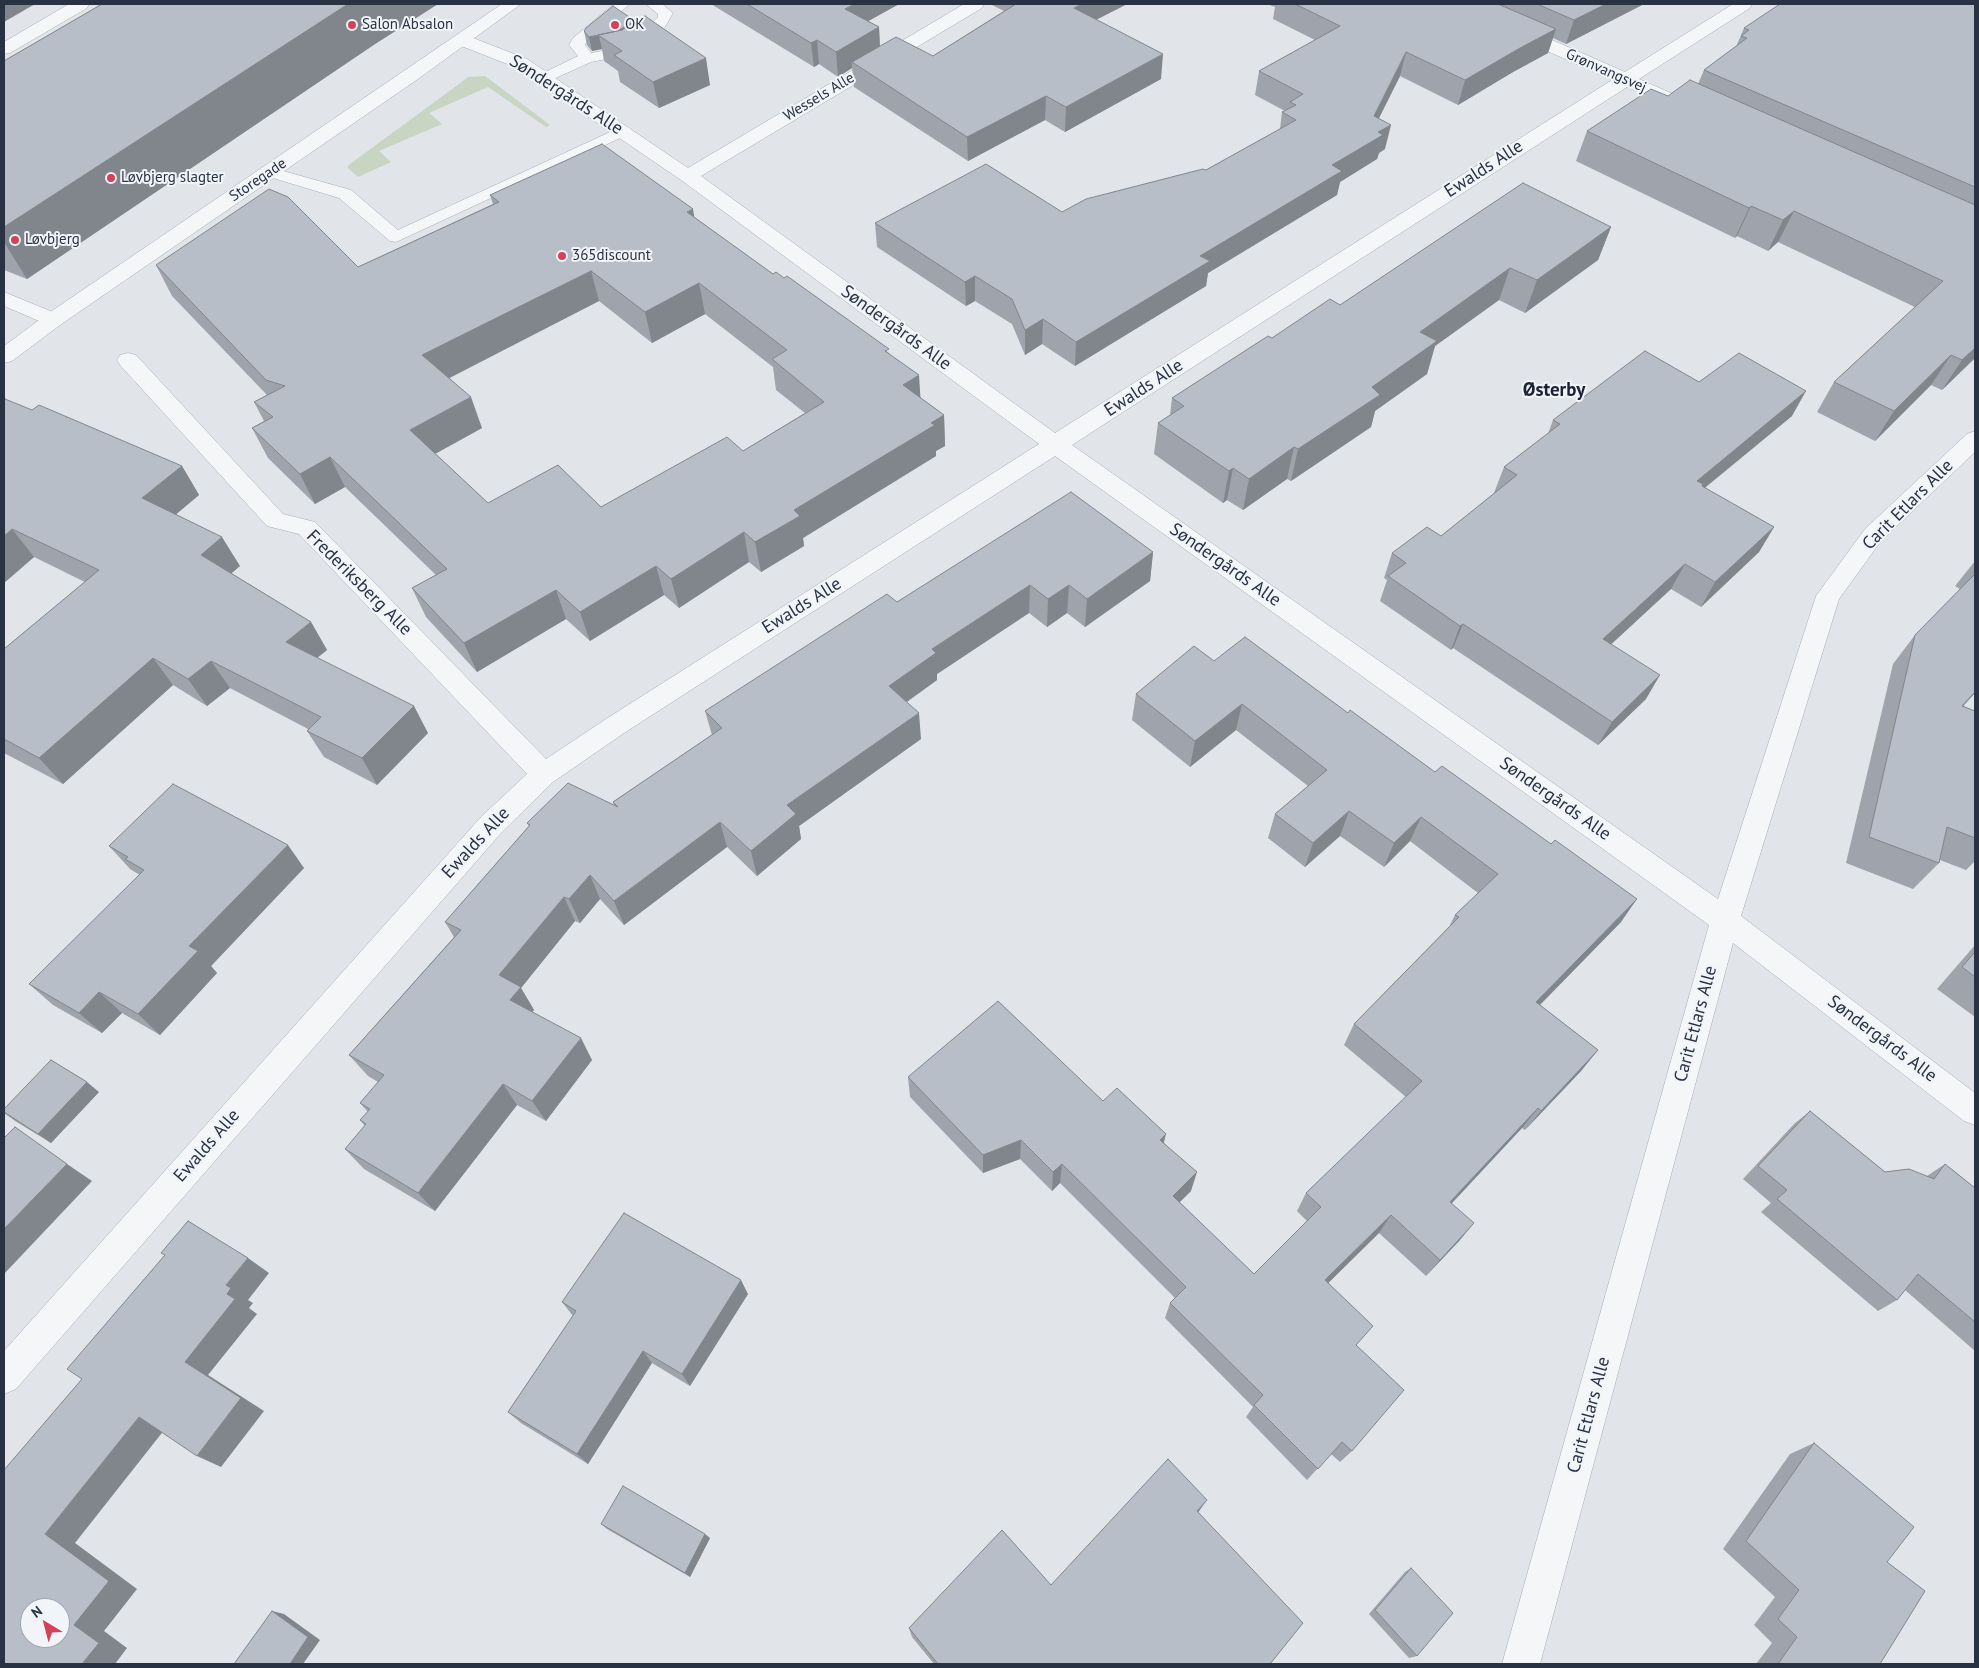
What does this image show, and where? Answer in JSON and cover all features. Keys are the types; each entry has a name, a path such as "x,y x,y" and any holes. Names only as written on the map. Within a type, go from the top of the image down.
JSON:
{"street":[{"path":"4,49 82,4"},
{"name":"Storegade","path":"4,356 53,320 513,4"},
{"name":"Wessels Alle","path":"688,176 976,4"},
{"name":"Grønvangsvej","path":"1457,4 1696,111"},
{"name":"Ewalds Alle","path":"4,1377 491,825 544,774 614,726 1744,4"},
{"name":"Søndergårds Alle","path":"462,40 521,63 688,176 1056,445 1725,920 1975,1111"},
{"path":"4,298 53,320"},
{"name":"Frederiksberg Alle","path":"128,360 274,520 307,528 544,774"},
{"name":"Carit Etlars Alle","path":"1520,1664 1725,920 1828,596 1873,535 1975,439"}],"lane":[{"path":"588,58 577,45 580,38 623,4"},
{"path":"544,78 588,58 622,52 638,43 660,24 665,17 666,13 653,4"},
{"path":"26,36 44,42"},
{"path":"269,172 345,194 396,237 623,131"}],"green space":[{"path":"485,76 550,125 546,127 488,87 429,113 442,124 379,151 391,162 358,177 347,167 468,77"}],"building":[{"path":"102,4 348,4 4,227 4,61"},
{"path":"747,4 855,4 845,9 879,27 836,52 817,40 811,43"},
{"path":"1016,4 1082,4 1074,8 1163,54 1066,107 1046,96 967,137 852,62 896,37 933,56"},
{"path":"1295,4 1498,4 1556,29 1465,80 1406,52 1374,116 1391,125 1378,132 1383,135 1332,165 1342,171 1200,256 1210,261 1076,342 1043,319 1025,330 1012,299 975,276 965,282 875,223 986,164 1062,212 1086,199 1203,169 1206,170 1296,120 1282,112 1296,105 1290,102 1303,94 1259,71 1340,26"},
{"path":"1537,4 1606,4 1574,20"},
{"path":"1780,4 1975,4 1975,187 1704,70 1747,38 1741,36 1749,30 1744,28"},
{"path":"613,6 635,21 617,31 589,37 584,31 586,28"},
{"path":"645,16 706,58 653,82 614,55 622,51 598,35 622,30"},
{"path":"1690,80 1975,205 1975,348 1962,360 1951,355 1894,411 1834,382 1943,281 1794,211 1783,220 1751,206 1749,208 1587,131 1651,89 1668,96"},
{"path":"602,144 693,209 687,212 773,274 776,272 784,278 787,276 889,349 885,351 919,375 903,385 944,415 931,423 935,425 794,510 800,516 755,542 744,532 671,579 656,566 580,612 556,590 464,643 412,588 447,569 330,457 300,474 252,428 273,417 254,402 285,386 266,380 156,265 269,189 288,197 358,267 499,202 490,195","holes":["591,271 645,312 699,283 787,350 772,359 824,402 743,451 727,437 601,507 558,465 488,503 410,430 471,397 422,355"]},
{"path":"1523,183 1611,227 1537,280 1510,268 1420,332 1437,341 1372,387 1380,395 1298,449 1294,447 1249,479 1233,468 1229,471 1158,423 1184,406 1172,398 1268,336 1272,338 1330,299 1340,305"},
{"path":"1645,351 1699,382 1739,353 1806,391 1697,481 1703,484 1702,486 1774,527 1715,582 1685,564 1603,639 1660,675 1612,722 1463,624 1460,626 1388,576 1406,563 1392,553 1427,527 1441,536 1517,475 1504,467 1560,424 1553,420"},
{"path":"5,399 32,410 39,405 182,466 142,498 222,537 201,555 311,622 286,642 414,706 362,758 307,731 321,717 211,661 188,679 153,658 39,758 4,739 4,649 99,570 12,529 4,536"},
{"path":"1071,492 1153,552 1087,599 1069,585 1048,599 1030,585 932,649 936,653 889,686 919,713 787,805 796,814 751,851 720,822 614,901 590,875 569,899 564,897 499,975 521,987 510,1000 581,1038 532,1101 503,1084 418,1193 345,1149 366,1124 360,1120 370,1109 360,1103 384,1075 349,1055 461,930 445,922 530,825 527,823 568,783 618,807 613,802 722,728 705,711 887,594 897,602"},
{"path":"1975,574 1975,692 1962,706 1975,711 1975,838 1947,827 1939,863 1869,837 1915,635"},
{"path":"1245,637 1348,713 1350,710 1435,772 1442,766 1551,844 1555,840 1637,899 1536,1002 1598,1050 1541,1111 1538,1108 1450,1202 1474,1223 1440,1260 1391,1215 1325,1280 1373,1326 1356,1345 1404,1390 1352,1451 1342,1442 1318,1469 1254,1405 1263,1395 1170,1303 1186,1287 1062,1164 1053,1172 1021,1140 983,1155 908,1077 998,1001 1103,1101 1117,1088 1166,1134 1160,1140 1197,1172 1173,1196 1254,1274 1321,1207 1306,1193 1422,1081 1354,1024 1459,917 1455,915 1498,874 1421,817 1394,843 1349,811 1313,843 1275,814 1327,770 1242,704 1195,741 1136,694 1194,646 1214,661"},
{"path":"173,784 288,845 189,946 198,951 138,1014 99,992 79,1013 29,984 144,870 125,859 128,857 109,846"},
{"path":"1975,952 1975,977 1962,967"},
{"path":"51,1060 87,1082 38,1134 4,1112 4,1109"},
{"path":"1810,1111 1885,1172 1909,1169 1934,1179 1945,1164 1975,1188 1975,1322 1918,1274 1897,1300 1777,1199 1787,1190 1758,1166"},
{"path":"15,1127 67,1164 4,1229 4,1138"},
{"path":"624,1213 741,1280 682,1374 643,1351 577,1454 508,1412 576,1311 562,1302"},
{"path":"188,1221 248,1258 226,1285 231,1288 227,1294 235,1299 185,1362 241,1398 197,1456 139,1417 45,1534 109,1581 74,1625 99,1643 82,1664 4,1664 4,1470 82,1379 67,1369 165,1255 161,1253"},
{"path":"1814,1443 1914,1527 1887,1562 1925,1591 1880,1664 1778,1664 1797,1637 1778,1619 1799,1590 1746,1541"},
{"path":"1168,1459 1207,1500 1197,1511 1303,1623 1270,1664 938,1664 909,1628 1002,1530 1051,1585"},
{"path":"623,1486 705,1534 685,1573 601,1524"},
{"path":"1411,1568 1453,1613 1417,1656 1375,1610"},
{"path":"272,1611 308,1637 290,1664 234,1664"}],"place":[{"name":"Salon Absalon","path":"352,25"},
{"name":"OK","path":"615,25"},
{"name":"Løvbjerg slagter","path":"111,178"},
{"name":"Løvbjerg","path":"15,240"},
{"name":"365discount","path":"562,256"}],"district":[{"name":"Østerby","path":"1554,391"}]}
